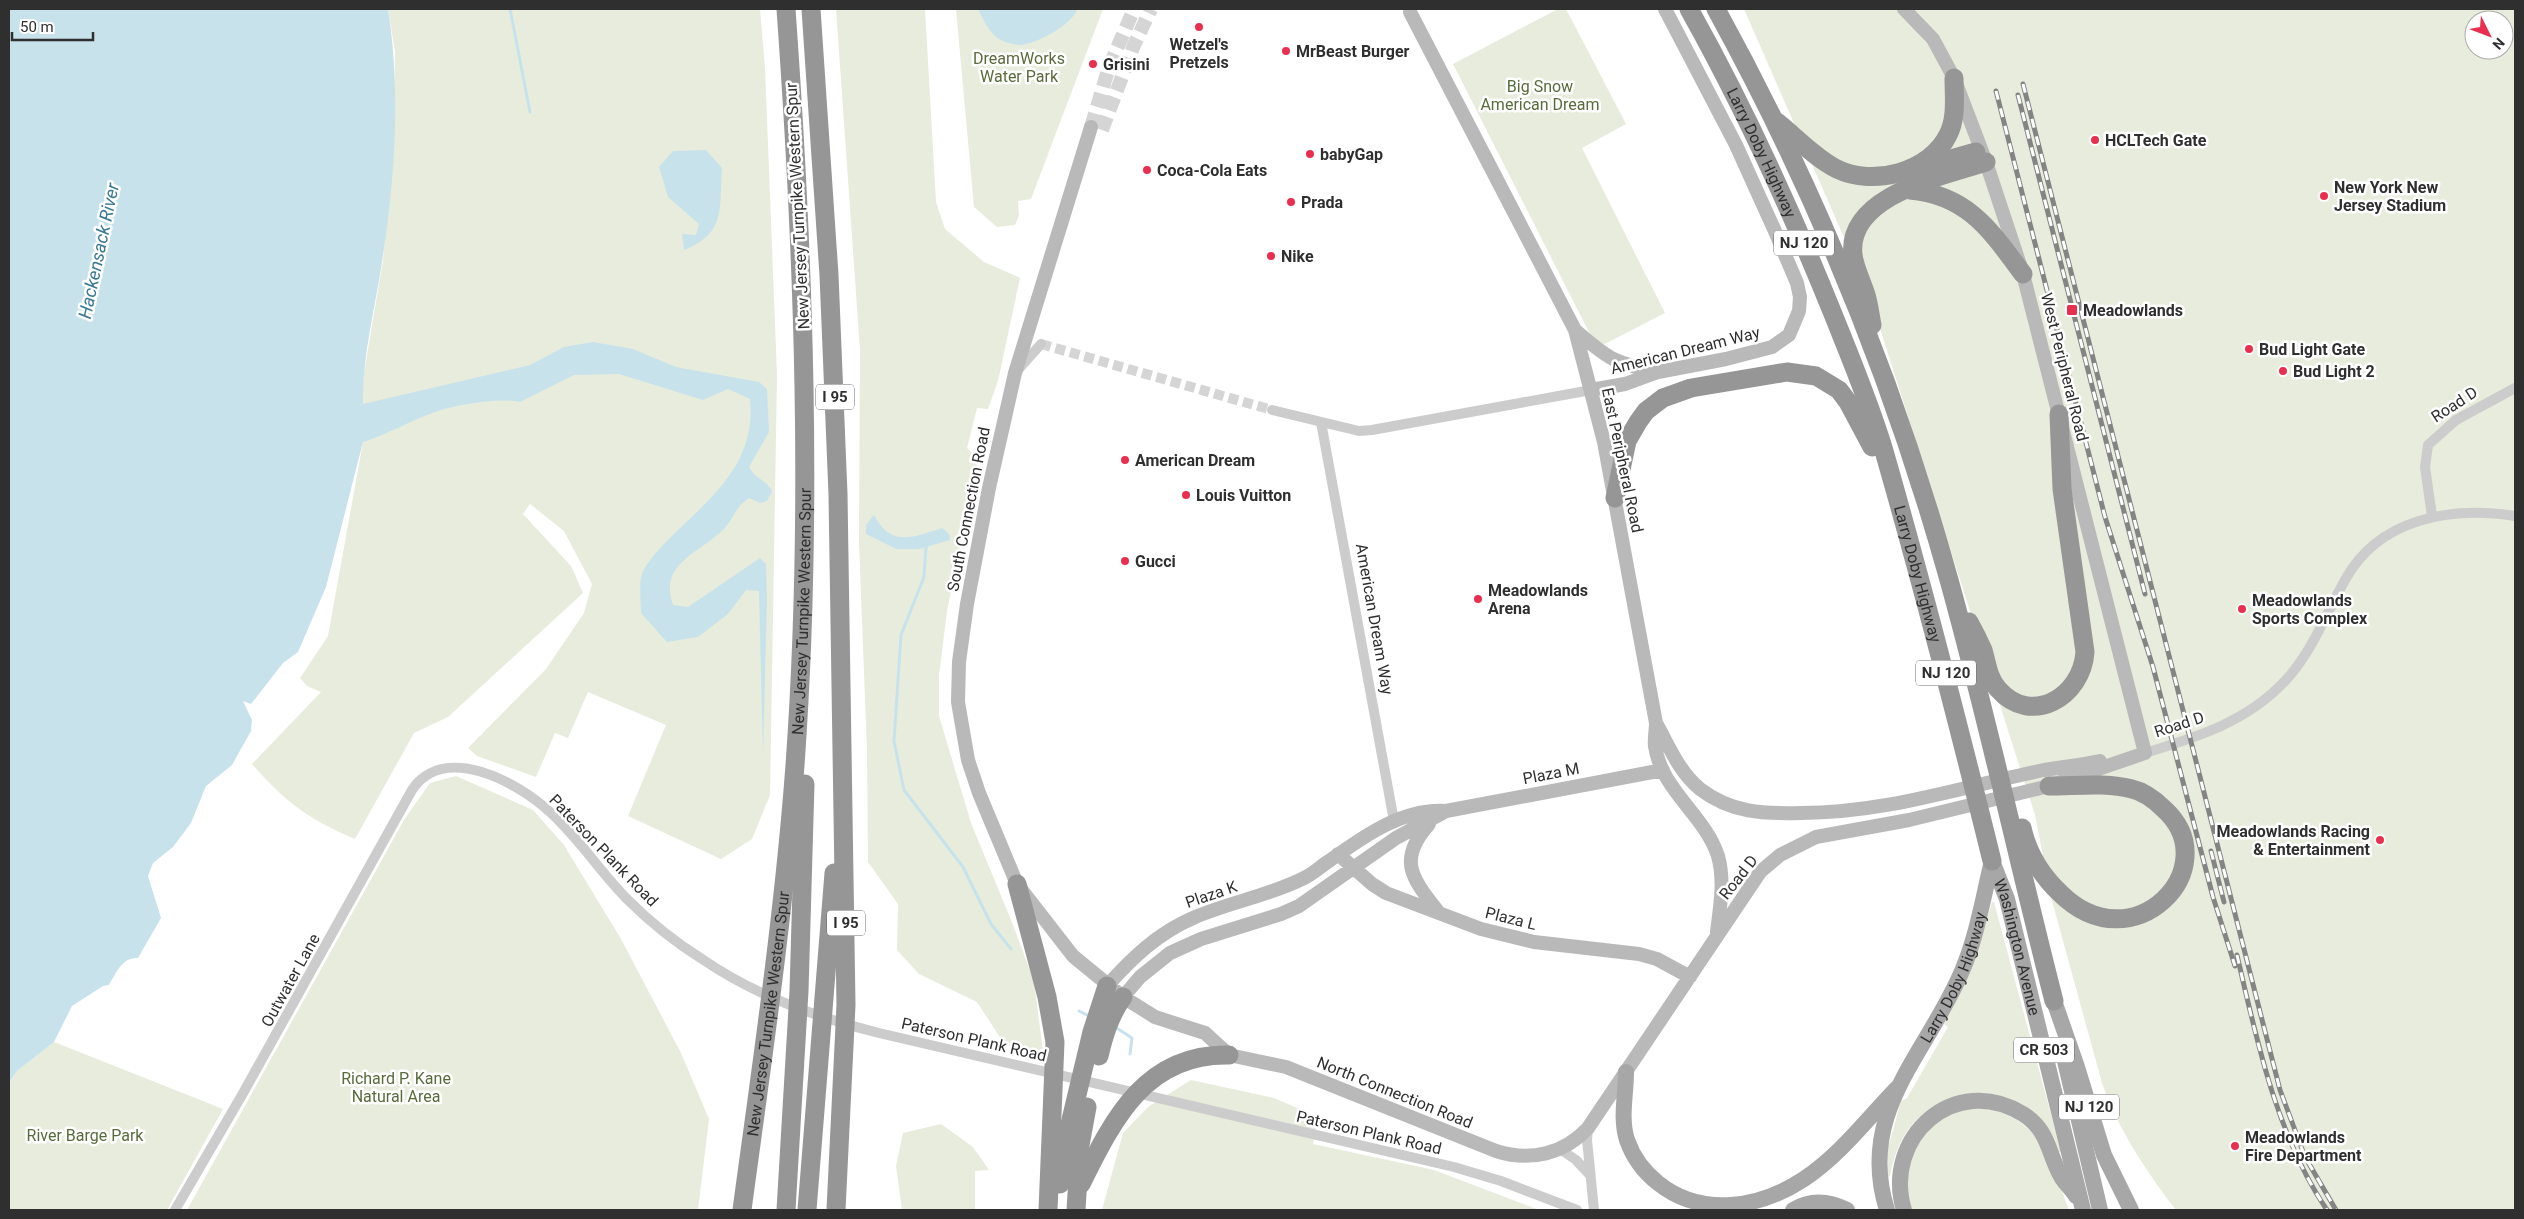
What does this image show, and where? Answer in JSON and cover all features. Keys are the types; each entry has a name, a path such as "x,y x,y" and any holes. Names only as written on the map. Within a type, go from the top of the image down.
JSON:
{"highway":[{"name":"New Jersey Turnpike Western Spur","path":"742,1210 777,950 791,818 799,701 804,391 796,154 786,9"},
{"name":"New Jersey Turnpike Western Spur","path":"811,9 834,368 843,785 846,1005 836,1210"},
{"name":"Larry Doby Highway","path":"1689,9 1749,124 1814,267 1884,450 1893,488 1936,633 1992,861"},
{"name":"Larry Doby Highway","path":"1716,9 1773,118 1827,237 1881,373 1913,464 1949,579 1994,750 2009,823 2054,1001"},
{"path":"1773,118 1838,170 1869,177 1890,176 1905,170 1930,155 1948,135 1953,121 1954,78"},
{"path":"1905,170 1984,156"},
{"path":"1881,373 1867,296 1854,256 1854,242 1858,229 1871,210 1883,200 1984,156"},
{"path":"1908,189 1943,197 1972,212 1988,228 2023,274"},
{"path":"1615,498 1630,433 1646,411 1657,402 1683,390 1787,372 1816,376 1843,395 1852,408 1893,488"},
{"path":"1949,579 1982,650 1993,681 2001,692 2017,702 2032,706 2048,704 2069,691 2081,672 2085,652 2062,490 2059,414"},
{"path":"786,1210 804,841 806,744 799,701"},
{"path":"1994,750 2018,812 2025,841 2031,855 2042,872 2063,897 2089,913 2110,919 2140,916 2161,904 2176,884 2184,860 2180,828 2172,816 2150,797 2133,789 2046,778"},
{"path":"807,1210 830,943 837,820 843,785"},
{"path":"1017,884 1047,997 1055,1042 1048,1210"},
{"path":"1059,1210 1066,1145 1106,1010 1107,986"},
{"path":"1106,1010 1123,997"},
{"path":"1076,1201 1083,1128 1098,1034"},
{"path":"1076,1201 1110,1127 1138,1091 1165,1071 1184,1061 1206,1056 1229,1055"}],"main road":[{"name":"Larry Doby Highway","path":"1887,1210 1880,1180 1879,1152 1887,1111 1897,1088 1962,973 1975,936 1992,861"},
{"name":"Washington Avenue","path":"1992,861 2007,899 2082,1206"},
{"name":"Larry Doby Highway","path":"2054,1001 2104,1155 2131,1210"},
{"name":"Washington Avenue","path":"2054,1001 2069,1079 2100,1210"},
{"path":"1626,1072 1624,1120 1627,1138 1634,1156 1646,1172 1669,1191 1691,1201 1714,1205 1750,1203 1778,1193 1805,1178 1841,1148 1897,1088"},
{"path":"1904,1210 1899,1178 1904,1152 1912,1138 1923,1124 1938,1113 1962,1103 1979,1102 2010,1108 2032,1121 2048,1142 2062,1177 2082,1206"},
{"path":"1793,1210 1816,1202 1832,1204 1847,1210"}],"street":[{"name":"American Dream Way","path":"1272,410 1359,431 1372,430 1625,384 1658,372 1726,359 1772,347 1782,342 1793,329 1799,311 1800,297 1797,283 1736,145 1665,9"},
{"name":"West Peripheral Road","path":"1904,9 1933,39 1954,78 1984,156 2023,274 2149,752"},
{"name":"East Peripheral Road","path":"1410,12 1575,330 1592,390 1615,498 1656,723 1655,746 1663,770 1703,826 1718,856 1722,890 1717,936"},
{"name":"South Connection Road","path":"1017,884 968,760 963,737 958,682 961,643 981,526 1016,373 1088,143 1097,128"},
{"path":"1575,330 1600,352 1619,363 1658,372"},
{"path":"1016,373 1041,344"},
{"name":"Road D","path":"1717,936 1760,872 1788,850 1826,834 1932,815 2046,778 2149,752 2237,720 2258,706 2286,680 2310,648 2345,579 2358,561 2392,534 2432,516 2425,467 2428,445 2456,420 2515,388"},
{"name":"American Dream Way","path":"1321,422 1394,821"},
{"path":"2432,516 2458,512 2515,516"},
{"path":"1656,723 1676,760 1694,783 1710,796 1738,809 1773,814 1839,812 1891,806 2046,778"},
{"name":"Paterson Plank Road","path":"436,769 456,766 480,772 513,787 540,804 557,819 640,912 701,959 734,979 798,1010 879,1033 1454,1167 1501,1181 1577,1210"},
{"name":"Outwater Lane","path":"175,1210 247,1088 412,790 420,779 436,769"},
{"name":"Plaza M","path":"1338,854 1394,821 1431,810 1446,811 1663,770"},
{"name":"Plaza M","path":"1353,868 1396,838 1446,811"},
{"path":"1432,820 1417,837 1412,849 1410,865 1416,883 1440,913"},
{"name":"Plaza L","path":"1338,854 1372,884 1386,893 1480,929 1534,942 1639,954 1657,959 1690,977"},
{"name":"Plaza K","path":"1107,986 1146,947 1175,927 1210,911 1266,894 1304,878 1338,854"},
{"path":"1123,997 1140,977 1170,953 1201,938 1281,914 1299,906 1353,868"},
{"path":"1017,884 1063,946 1107,986 1154,1017 1205,1033 1229,1055"},
{"name":"North Connection Road","path":"1229,1055 1286,1067 1506,1154 1533,1156 1560,1149 1572,1143 1588,1128 1717,936"},
{"path":"1588,1128 1589,1174 1594,1210"},
{"path":"1560,1149 1576,1160 1589,1174"}],"green space":[{"path":"388,9 760,9 765,68 777,375 770,795 752,839 721,859 628,816 666,725 588,692 568,738 555,733 536,777 477,756 468,748 546,669 584,613 592,584 564,531 530,504 523,514 571,566 583,593 448,717 414,733 355,839 338,832 298,808 275,789 252,764 321,692 307,686 300,678 328,636 363,442 363,379 383,260 394,140 395,52"},
{"path":"836,9 925,9 936,202 945,229 984,262 1020,278 998,381 988,409 977,408 967,448 978,459 947,611 939,675 939,716 971,823 1034,981 1043,1052 1005,1045 977,1002 919,974 897,950 898,904 868,862 867,750 859,542 860,350"},
{"name":"DreamWorks Water Park","path":"956,9 1103,9 1031,199 1018,201 1019,215 1015,225 997,227 974,207"},
{"name":"Big Snow American Dream","path":"1558,9 1566,9 1626,124 1582,148 1665,313 1597,348 1453,64"},
{"name":"Meadowlands Sports Complex","path":"1744,9 2515,9 2515,1210 2176,1210 2134,1149 2116,1117 2102,1083 2051,897 2035,815 1870,297"},
{"name":"Richard P. Kane Natural Area","path":"456,776 533,810 564,845 621,939 681,1053 709,1119 698,1210 187,1210 404,820 430,783"},
{"path":"1992,902 1994,902 2061,1152 2058,1152 2037,1117 1950,1099 1937,1105 1916,1120 1902,1139 1890,1176 1888,1177 1888,1148 1901,1101 1907,1098 1948,1027 1944,1024 1960,994 1972,965"},
{"name":"River Barge Park","path":"54,1042 223,1109 167,1210 9,1210 9,1084 17,1071"},
{"path":"1191,1080 1274,1098 1318,1117 1313,1144 1434,1170 1539,1210 1102,1210 1123,1133 1148,1107"},
{"path":"1991,1108 2009,1115 2023,1124 2034,1135 2043,1148 2057,1177 2069,1210 1912,1210 1907,1186 1907,1172 1912,1156 1921,1140 1939,1120 1951,1113 1968,1109"},
{"path":"941,1124 973,1147 989,1170 975,1171 975,1210 902,1210 896,1166 903,1133"}],"water":[{"name":"Hackensack River","path":"9,9 388,9 394,72 395,136 387,231 367,351 363,404 530,365 564,347 593,342 633,349 676,367 759,382 767,389 769,432 749,467 772,491 767,501 761,503 749,498 738,508 727,525 718,534 686,558 672,577 670,590 673,605 688,607 760,558 766,564 767,601 763,755 759,591 746,590 728,614 698,637 667,642 641,613 640,597 641,575 650,560 720,488 740,457 747,439 750,420 750,399 728,389 703,400 619,374 574,375 520,402 490,401 443,409 363,442 326,587 298,652 283,663 251,704 243,701 252,720 251,731 232,765 206,786 191,823 173,847 153,863 148,876 161,918 138,958 132,958 124,963 109,985 103,986 72,1006 54,1042 17,1071 9,1083"},
{"path":"978,9 1077,9 1069,21 1053,33 1020,45 997,38 987,26"},
{"path":"706,150 722,168 718,218 708,236 684,250 682,234 696,235 699,224 668,197 659,167 673,151"},
{"path":"874,515 888,532 896,536 913,537 942,528 949,534 950,540 919,549 896,549 866,534 866,525"}],"waterway":[{"path":"510,9 530,112"},
{"path":"924,544 926,547 924,577 901,635 894,741 904,790 963,867 991,924 1011,949"},
{"path":"1079,1011 1091,1017"},
{"path":"1115,1027 1132,1038 1130,1054"}],"tunnel":[{"path":"1091,127 1109,67 1134,9"},
{"path":"1102,130 1134,45 1151,9"},
{"path":"1041,344 1272,410"}],"railway":[{"path":"2023,84 2280,1090 2305,1157 2336,1210"},
{"path":"1996,91 2105,517 2153,667 2213,897 2235,966"},
{"path":"2018,95 2145,594"},
{"path":"2211,851 2224,902"},
{"path":"2237,955 2252,1021 2282,1120 2295,1151 2327,1210"}],"place":[{"name":"Wetzel's Pretzels","path":"1199,27"},
{"name":"MrBeast Burger","path":"1286,51"},
{"name":"Grisini","path":"1093,64"},
{"name":"HCLTech Gate","path":"2095,140"},
{"name":"babyGap","path":"1310,154"},
{"name":"Coca-Cola Eats","path":"1147,170"},
{"name":"New York New Jersey Stadium","path":"2324,196"},
{"name":"Prada","path":"1291,202"},
{"name":"Nike","path":"1271,256"},
{"name":"Meadowlands","path":"2072,310"},
{"name":"Bud Light Gate","path":"2249,349"},
{"name":"Bud Light 2","path":"2283,371"},
{"name":"American Dream","path":"1125,460"},
{"name":"Louis Vuitton","path":"1186,495"},
{"name":"Gucci","path":"1125,561"},
{"name":"Meadowlands Arena","path":"1478,599"},
{"name":"Meadowlands Sports Complex","path":"2242,609"},
{"name":"Meadowlands Racing & Entertainment","path":"2380,840"},
{"name":"Meadowlands Fire Department","path":"2235,1146"}]}
